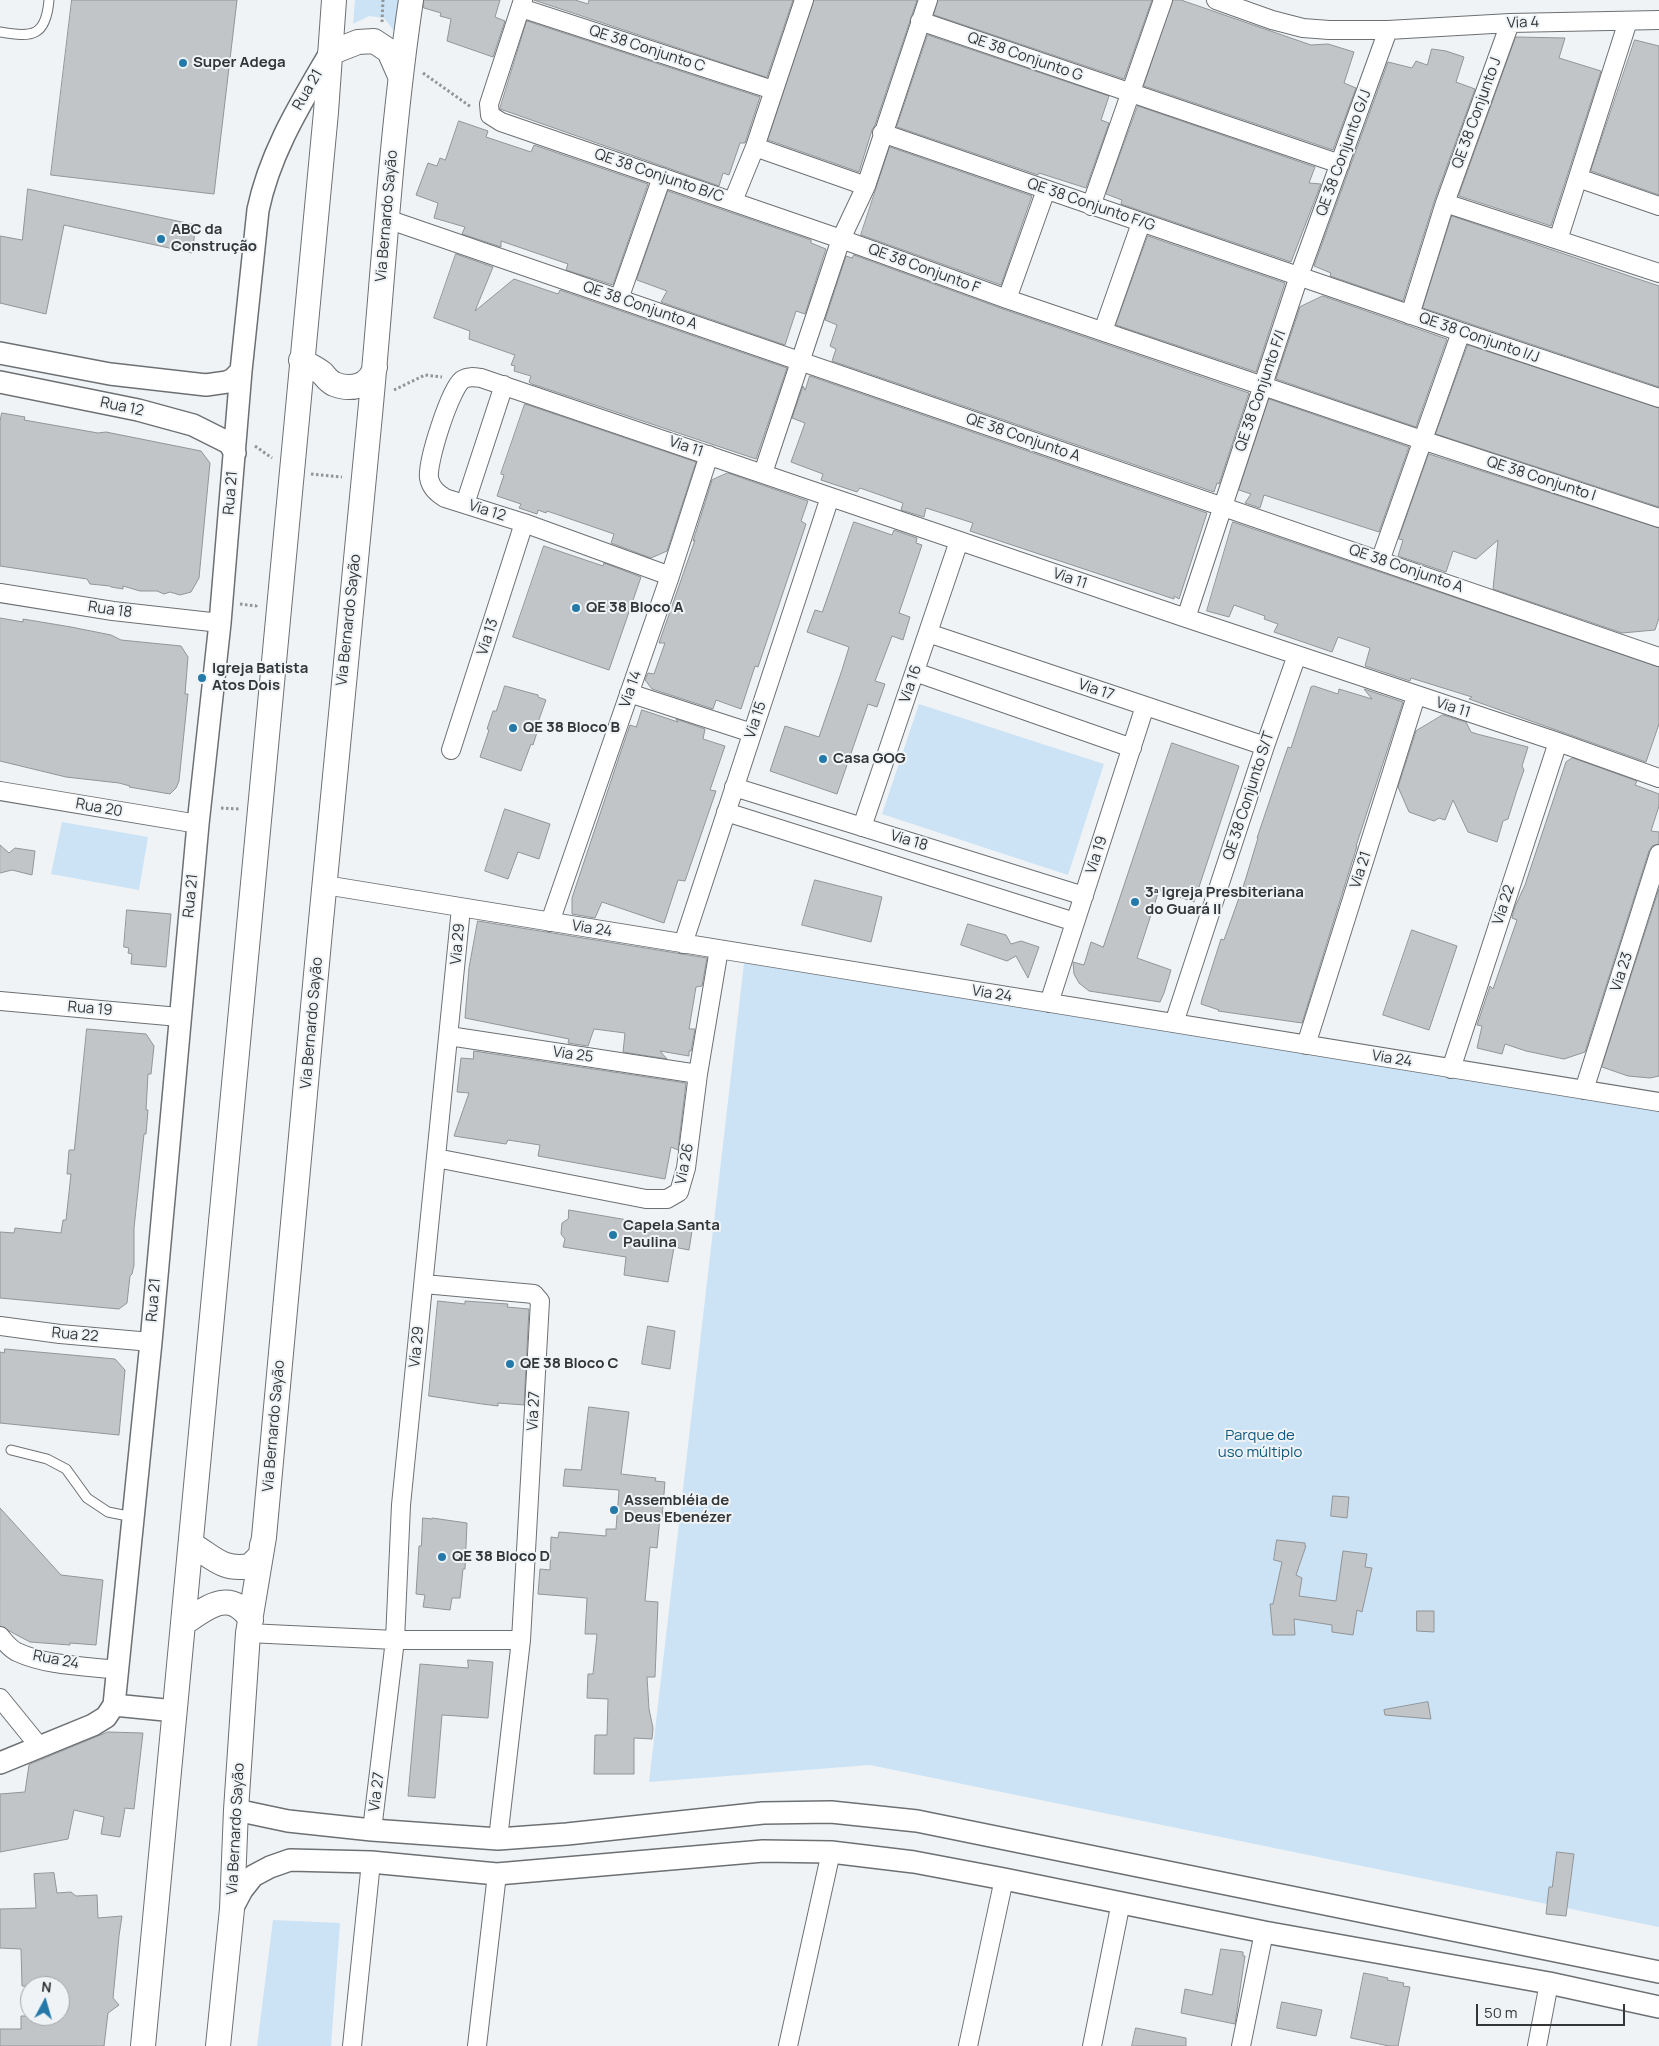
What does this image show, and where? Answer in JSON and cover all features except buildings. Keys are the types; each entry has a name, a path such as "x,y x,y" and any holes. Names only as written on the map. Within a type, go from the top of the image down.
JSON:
{"main road":[{"path":"143,2046 301,360 326,112 334,0"},
{"name":"Via Bernardo Sayão","path":"218,2046 232,1909 236,1810 249,1626 264,1538 325,886 342,681 372,394 400,71 410,0"},
{"path":"330,53 358,42 374,40 388,51 400,71"},
{"path":"301,360 323,374 327,380 346,387 357,387 366,382 372,376 374,367"},
{"path":"191,1544 207,1553 220,1564 228,1567 244,1567 250,1566 260,1555 264,1538"},
{"path":"183,1624 210,1605 223,1603 236,1604 245,1611 249,1626"}],"street":[{"path":"733,201 756,147 773,90 804,0"},
{"path":"763,473 841,239 866,186 882,133 928,0"},
{"path":"1091,206 1162,0"},
{"path":"1216,0 1240,4 1272,20 1303,28 1388,30"},
{"name":"QE 38 Conjunto C","path":"488,107 522,4 773,90"},
{"name":"Via 4","path":"1388,30 1510,23 1659,20"},
{"name":"QE 38 Conjunto G","path":"920,21 1340,164"},
{"path":"1558,240 1628,21"},
{"name":"QE 38 Conjunto J","path":"1410,315 1445,203 1510,23"},
{"name":"QE 38 Conjunto G/J","path":"1299,276 1388,30"},
{"name":"Rua 21","path":"114,1705 151,1342 179,1017 220,623 241,371 258,210 261,191 287,128 330,53"},
{"name":"QE 38 Conjunto B/C","path":"488,107 490,115 510,126 841,239"},
{"name":"Rua 21","path":"287,128 326,112"},
{"name":"QE 38 Conjunto F/G","path":"882,133 1299,276"},
{"path":"756,147 866,186"},
{"path":"620,299 662,177"},
{"path":"1578,178 1659,206"},
{"path":"1008,299 1046,190"},
{"path":"1445,203 1659,273"},
{"name":"QE 38 Conjunto A","path":"386,219 1380,561 1658,654"},
{"path":"1103,331 1141,223"},
{"name":"QE 38 Conjunto F","path":"841,239 1008,299 1264,385"},
{"name":"QE 38 Conjunto I/J","path":"1299,276 1659,398"},
{"name":"QE 38 Conjunto F/I","path":"1186,618 1299,276"},
{"path":"1380,561 1461,332"},
{"name":"Rua 12","path":"0,353 110,374 206,385 227,382 241,371"},
{"name":"Via 11","path":"461,381 471,377 504,385 1416,696 1558,742 1659,778"},
{"name":"Via 12","path":"461,381 453,391 431,455 429,478 437,493 670,576"},
{"name":"Rua 12","path":"0,382 138,410 193,425 229,443 234,453"},
{"path":"465,504 504,385"},
{"name":"QE 38 Conjunto I","path":"1264,385 1422,440 1659,518"},
{"name":"Via 14","path":"550,922 670,576 709,455"},
{"name":"Via 15","path":"683,944 830,497"},
{"name":"Via 13","path":"451,750 524,524"},
{"name":"Via 16","path":"862,827 959,541"},
{"name":"Rua 18","path":"0,593 113,611 220,623"},
{"name":"Via 17","path":"928,633 1265,746"},
{"name":"QE 38 Conjunto S/T","path":"1174,1023 1265,746 1297,655"},
{"path":"915,672 1132,748"},
{"path":"629,693 752,733"},
{"name":"Via 21","path":"1306,1045 1416,696"},
{"name":"Via 19","path":"1049,1003 1145,706"},
{"name":"Via 22","path":"1451,1069 1558,742"},
{"name":"Via 18","path":"734,787 1084,896"},
{"name":"Rua 20","path":"0,791 199,815"},
{"name":"Via 18","path":"726,812 1075,922"},
{"name":"Via 23","path":"1584,1090 1659,854"},
{"name":"Via 24","path":"325,886 1659,1102"},
{"name":"Via 29","path":"395,1640 401,1505 461,908"},
{"name":"Via 26","path":"436,1158 646,1199 667,1199 679,1192 683,1185 698,1074 719,949"},
{"name":"Rua 19","path":"0,1001 179,1017"},
{"name":"Via 25","path":"449,1036 698,1074"},
{"name":"Via 27","path":"424,1284 534,1294 540,1301 520,1640 498,1839"},
{"name":"Rua 22","path":"0,1326 60,1334 151,1342"},
{"path":"249,1626 395,1640 520,1640"},
{"name":"Rua 24","path":"0,1636 16,1652 32,1657 52,1662 118,1670"},
{"name":"Via 27","path":"372,1830 395,1640"},
{"path":"0,1698 39,1746"},
{"path":"0,1763 93,1725 106,1717 114,1705 175,1712"},
{"path":"236,1810 288,1822 498,1839 763,1813 831,1812 918,1821 1659,1972"},
{"path":"678,1822 677,1840 684,1857"},
{"path":"647,1825 650,1837 651,1862"},
{"path":"232,1909 242,1890 253,1876 270,1867 290,1860 320,1859 371,1862 497,1874 651,1862 684,1857 763,1852 831,1852 914,1862 1264,1932 1549,1984 1659,2007"},
{"path":"788,2046 831,1852"},
{"path":"352,2046 371,1862"},
{"path":"477,2046 497,1874"},
{"path":"968,2046 1004,1879"},
{"path":"1092,2046 1121,1902"},
{"path":"1241,2046 1264,1932"},
{"path":"1538,2046 1549,1984"}],"lane":[{"path":"0,32 18,35 37,31 43,27 50,0"},
{"path":"11,1450 47,1459 66,1469 87,1498 108,1512 133,1517"}],"path":[{"path":"400,71 425,73 467,106 488,107"},
{"path":"372,394 389,392 425,375 456,378 461,381"},
{"path":"222,602 256,606 261,598"},
{"path":"199,815 260,811"}],"green space":[{"path":"355,0 400,0 398,36 384,18 369,16 353,24"},
{"path":"919,704 1104,764 1068,875 882,814"},
{"path":"62,822 148,837 139,890 51,874"},
{"name":"Parque de uso múltiplo","path":"744,963 1659,1111 1659,1927 870,1765 649,1782"},
{"path":"273,1920 340,1923 331,2046 257,2046"}],"place":[{"name":"Super Adega","path":"183,63"},
{"name":"ABC da Construção","path":"161,239"},
{"name":"QE 38 Bloco A","path":"576,608"},
{"name":"Igreja Batista Atos Dois","path":"202,678"},
{"name":"QE 38 Bloco B","path":"513,728"},
{"name":"Casa GOG","path":"823,759"},
{"name":"3ª Igreja Presbiteriana do Guará II","path":"1135,902"},
{"name":"Capela Santa Paulina","path":"613,1235"},
{"name":"QE 38 Bloco C","path":"510,1364"},
{"name":"Assembléia de Deus Ebenézer","path":"614,1510"},
{"name":"QE 38 Bloco D","path":"442,1557"}]}
